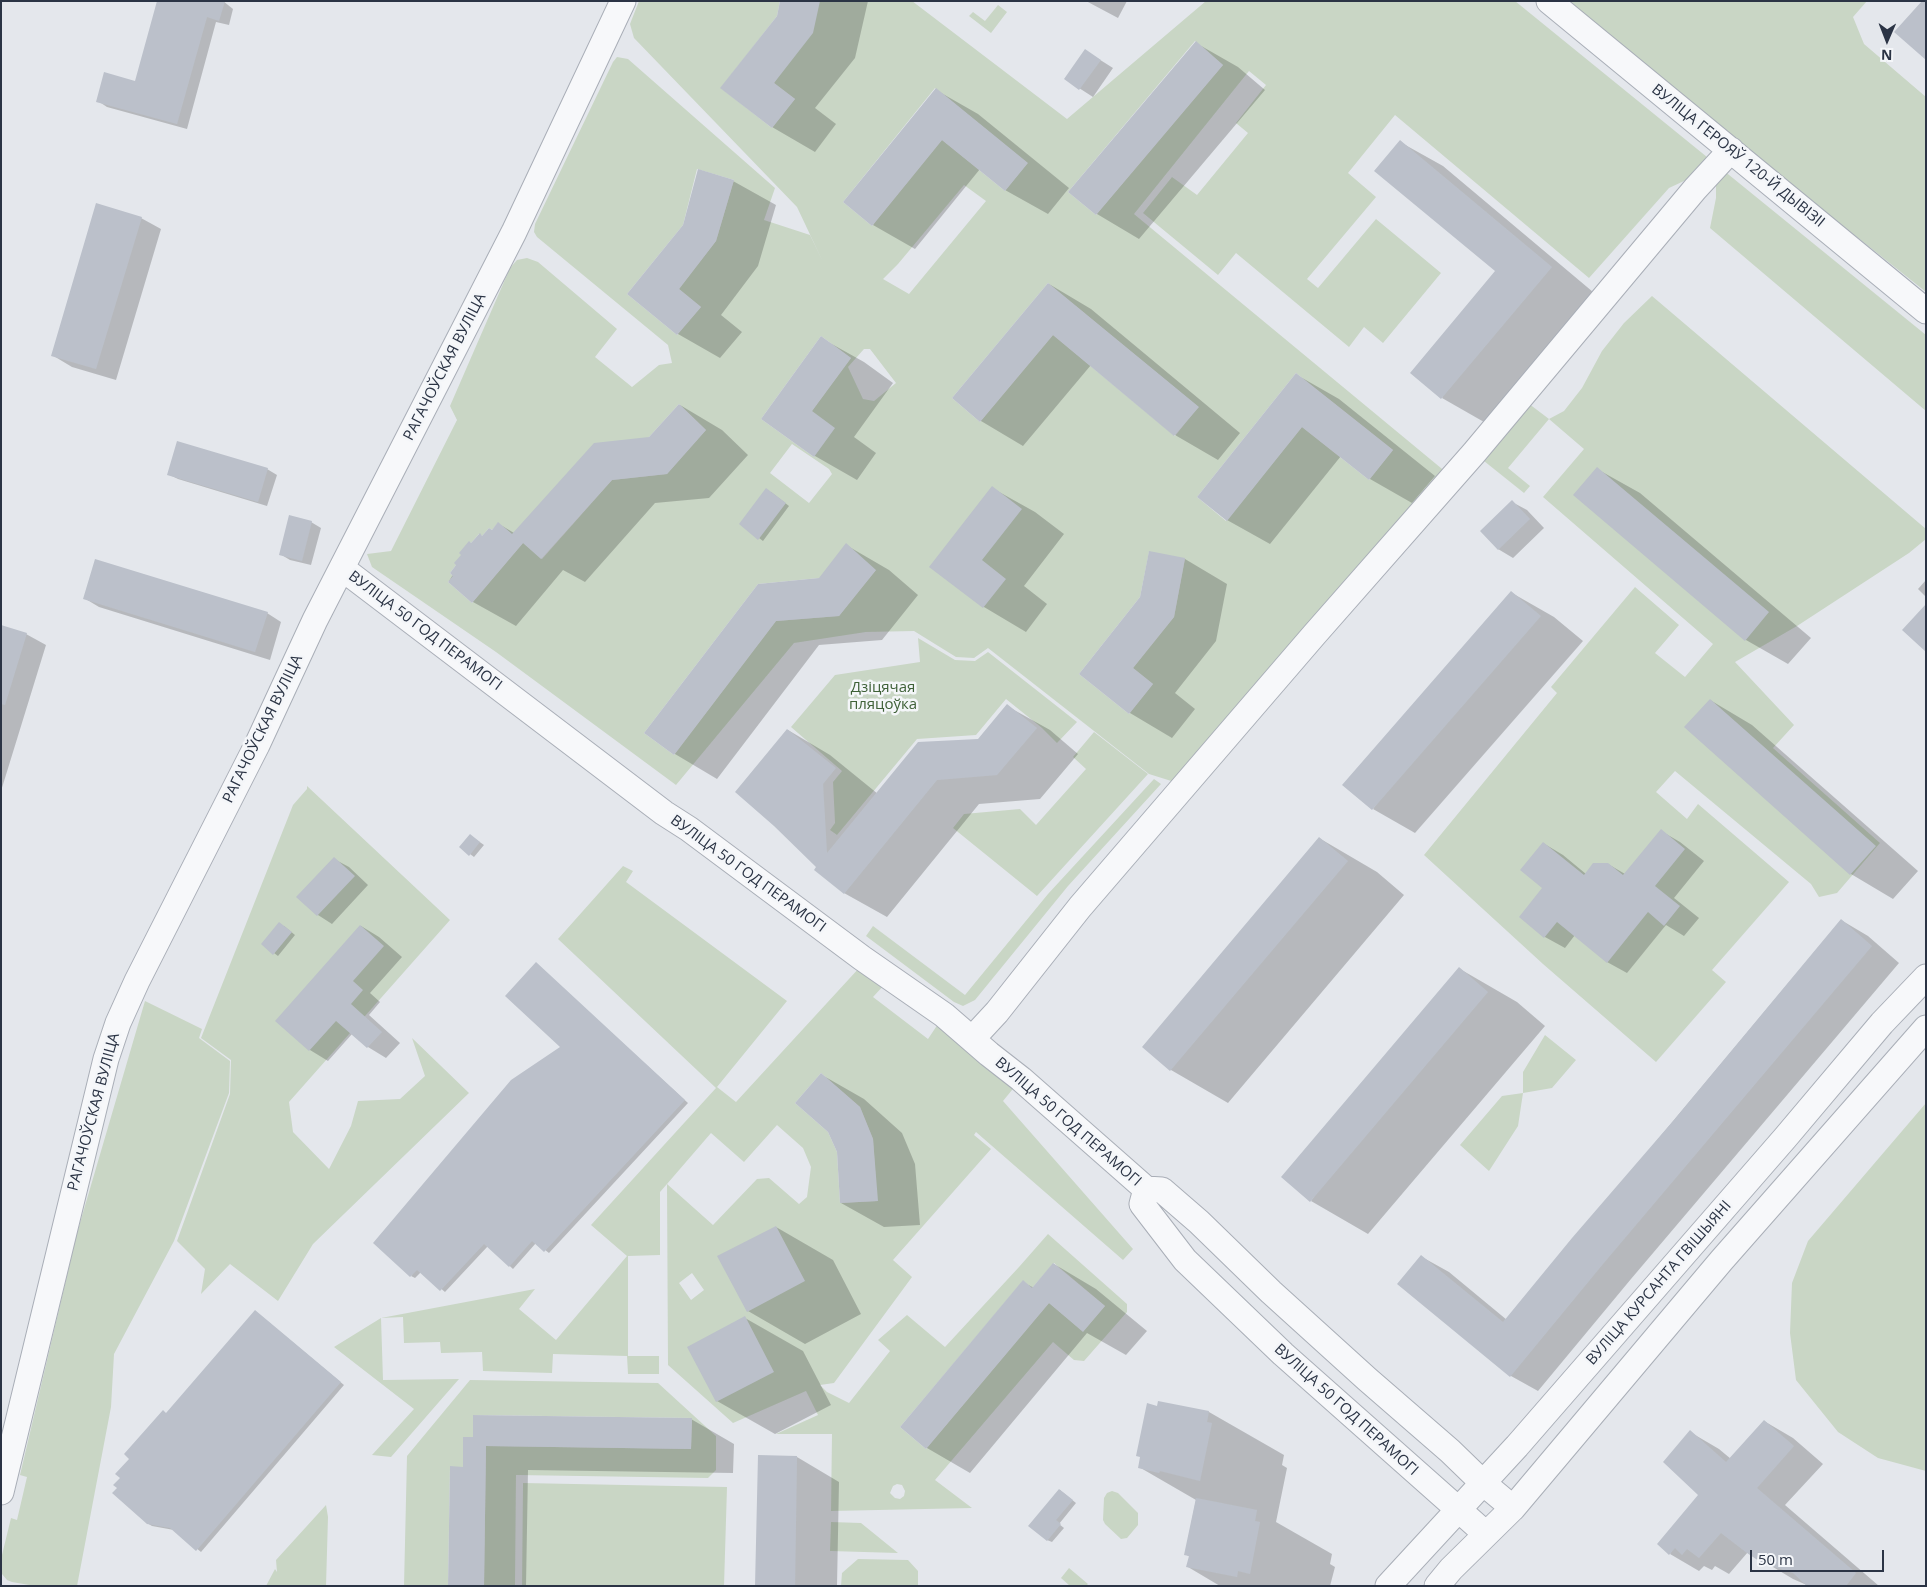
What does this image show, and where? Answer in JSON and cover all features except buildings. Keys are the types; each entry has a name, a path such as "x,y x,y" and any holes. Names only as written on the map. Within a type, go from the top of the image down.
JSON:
{"street":[{"name":"РАГАЧОЎСКАЯ ВУЛІЦА","path":"1,1492 101,1078 118,1024 137,981 257,745 315,620 343,569 356,540 514,232 623,1"},
{"name":"ВУЛІЦА ГЕРОЯЎ 120-Й ДЫВІЗІІ","path":"1549,1 1926,311"},
{"path":"972,1039 997,1012 1080,907 1314,635 1474,453 1730,150"},
{"name":"ВУЛІЦА 50 ГОД ПЕРАМОГІ","path":"343,569 664,813 689,829 862,958 944,1015 1021,1079 1146,1189 1162,1190 1199,1222 1271,1292 1367,1380 1450,1450 1482,1482 1513,1508"},
{"name":"ВУЛІЦА КУРСАНТА ГВІШЫЯНІ","path":"1388,1586 1517,1446 1785,1138 1882,1023 1926,976"},
{"path":"1437,1586 1513,1508 1721,1261 1926,1028"},
{"name":"ВУЛІЦА 50 ГОД ПЕРАМОГІ","path":"1146,1189 1142,1204 1185,1260 1290,1360 1486,1534"}],"green space":[{"path":"639,1 780,1 777,16 721,88 772,128 795,99 774,83 820,1 912,1 1067,119 1206,1 1515,1 1926,335 1926,411 1710,228 1716,198 1716,166 1669,188 1589,278 1395,115 1348,173 1376,197 1307,279 1318,288 1376,219 1441,273 1383,343 1364,327 1349,347 1236,253 1218,275 1143,213 1172,177 1197,195 1248,133 1236,123 1266,85 1249,71 1134,214 1453,478 1184,785 1149,774 988,648 974,658 956,657 914,631 866,632 794,643 676,785 496,652 372,567 367,554 391,551 457,420 450,406 510,268 517,260 527,258 538,262 617,329 595,357 632,387 659,365 672,363 668,345 537,237 534,232 535,224 617,57 628,59 775,188 764,220 810,235 823,262 797,207 634,38 630,24","holes":["1195,41 1223,65 1096,215 1068,192","935,88 1027,163 1005,191 942,140 872,226 843,202","697,169 734,180 716,241 679,289 701,307 677,335 627,294 683,225","964,185 986,201 909,294 883,279 898,264","1048,283 1198,407 1175,436 1053,335 980,422 952,398","821,336 851,358 812,411 814,457 761,419","864,349 870,349 896,383 874,401 863,399 848,367","1296,373 1393,450 1369,480 1302,427 1226,521 1197,497","679,404 706,430 667,474 612,480 542,559 513,534 649,437","792,444 829,469 832,474 809,503 770,473","498,523 523,543 472,603 448,582 453,576 450,573 469,542 471,543 479,534 482,536 489,528 492,530","1149,552 1185,559 1174,617 1133,668 1153,684 1129,714 1079,674 1140,597","876,570 839,616 776,621 674,755 644,733 758,584"]},
{"path":"1568,1 1867,1 1853,17 1864,44 1926,97 1926,292 1759,159"},
{"path":"998,5 1007,12 991,33 969,16 973,12 985,21"},
{"path":"1652,296 1926,529 1926,539 1909,553 1797,626 1735,662 1794,725 1773,748 1880,843 1837,893 1819,897 1811,884 1675,771 1656,792 1687,819 1698,804 1789,882 1712,970 1726,982 1656,1062 1543,964 1424,855 1557,693 1551,687 1635,587 1679,625 1655,653 1685,677 1713,644 1543,497 1584,449 1549,419 1564,411 1582,388 1602,351 1624,323"},
{"path":"1520,397 1549,419 1508,468 1530,486 1524,493 1474,453"},
{"name":"Дзіцячая пляцоўка","path":"918,638 955,660 975,661 988,652 1077,722 1057,743 1042,728 1006,699 976,735 917,739 837,835 830,830 835,823 833,782 842,771 791,727 835,675 920,662"},
{"path":"1094,732 1148,774 1037,896 953,828 964,814 1020,809 1036,825 1086,769 1073,757"},
{"path":"1154,779 1161,784 1068,886 975,1000 963,1006 954,1002 866,936 873,926 965,995 1048,894"},
{"path":"307,786 450,920 289,1102 293,1132 329,1169 351,1126 358,1101 400,1099 425,1076 412,1038 469,1093 313,1244 278,1301 230,1264 201,1294 205,1269 177,1241 230,1094 231,1060 201,1038 293,805 307,789"},
{"path":"623,866 633,871 626,882 787,1001 717,1087 736,1102 860,967 885,984 873,997 928,1039 944,1015 1021,1079 1003,1101 1133,1249 1123,1260 976,1132 974,1135 991,1149 893,1260 912,1277 834,1383 820,1385 827,1392 849,1403 890,1351 878,1340 907,1315 945,1347 1048,1234 1127,1304 1127,1312 1084,1361 1074,1360 1053,1342 935,1480 972,1508 831,1511 832,1434 776,1434 818,1415 806,1391 733,1423 668,1365 667,1184 660,1192 660,1255 628,1256 628,1356 659,1356 659,1374 628,1374 627,1356 553,1354 552,1373 483,1371 482,1352 441,1353 440,1342 404,1343 403,1317 381,1318 535,1289 519,1309 556,1340 627,1256 591,1225 716,1088 558,939","holes":["821,1073 860,1107 873,1139 877,1201 840,1203 837,1152 828,1132 795,1103","777,1125 803,1148 811,1167 807,1197 799,1204 769,1178 757,1179 713,1225 667,1184 711,1133 744,1162","1054,1263 1105,1306 1083,1331 1049,1303 926,1449 900,1427 1023,1281 1032,1288","692,1273 704,1290 691,1300 679,1283","897,1484 902,1485 905,1491 904,1496 900,1499 895,1498 890,1493 893,1486"]},
{"path":"145,1001 202,1029 199,1038 230,1061 229,1093 174,1241 114,1354 111,1407 77,1586 35,1586 12,1582 7,1580 2,1574 1,1559 11,1518 17,1520 27,1477 20,1475 77,1233"},
{"path":"1545,1035 1576,1060 1552,1088 1523,1093 1523,1072"},
{"path":"1523,1093 1518,1126 1489,1171 1460,1145 1502,1096"},
{"path":"1926,1103 1926,1471 1878,1458 1838,1432 1796,1380 1790,1333 1792,1283 1808,1241"},
{"path":"381,1318 383,1380 459,1379 391,1457 372,1455 414,1409 334,1347"},
{"path":"470,1380 658,1383 716,1436 716,1470 708,1478 516,1475 515,1586 484,1586 486,1446 691,1449 692,1418 473,1415 473,1437 463,1437 463,1467 450,1467 448,1586 404,1586 407,1456"},
{"path":"523,1483 727,1487 724,1586 522,1586"},
{"path":"1112,1491 1118,1493 1138,1513 1138,1525 1127,1538 1121,1539 1103,1520 1104,1498 1107,1493"},
{"path":"326,1505 328,1517 326,1586 266,1586 275,1569 277,1572 276,1560"},
{"path":"831,1522 861,1523 898,1553 830,1551"},
{"path":"858,1559 908,1560 918,1571 918,1586 841,1586 842,1573"},
{"path":"1069,1568 1088,1584 1086,1586 1070,1586 1061,1578"}]}
